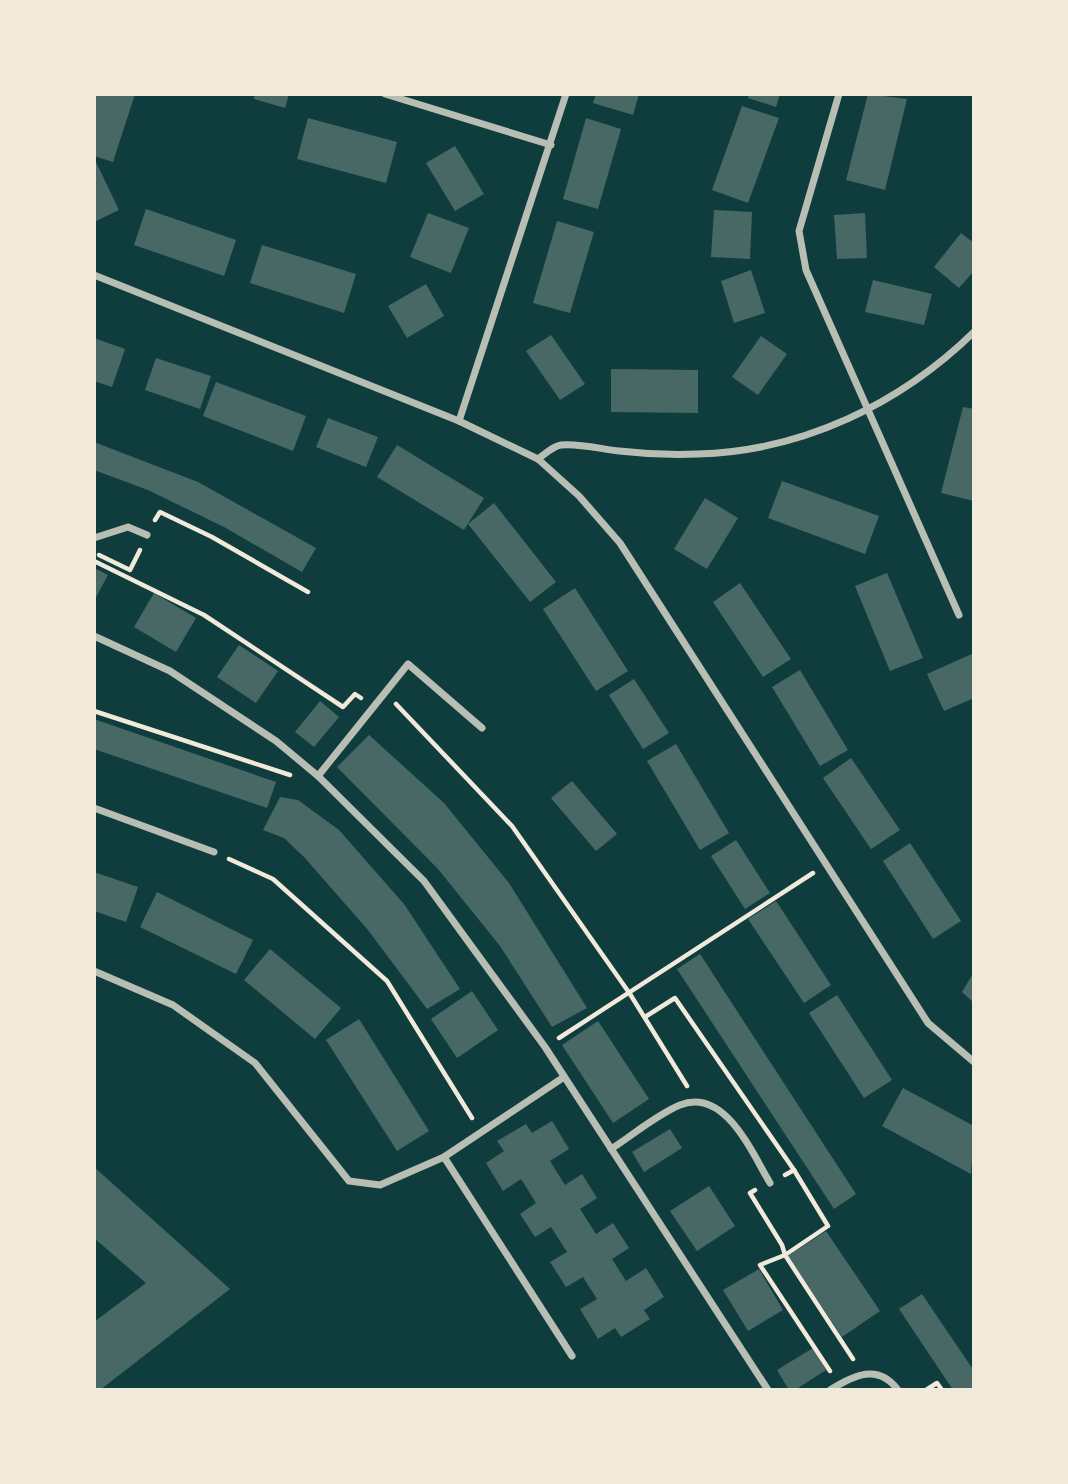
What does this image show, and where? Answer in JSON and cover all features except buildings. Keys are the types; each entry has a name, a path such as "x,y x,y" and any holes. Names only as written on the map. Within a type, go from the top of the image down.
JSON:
{"street":[{"path":"385,94 551,145"},
{"path":"459,421 566,94"},
{"path":"839,94 799,231 806,270 866,411 959,615"},
{"path":"94,275 459,421 538,459 579,496 620,543 928,1023 974,1062"},
{"path":"538,459 559,445 635,453 701,454 775,443 821,430 866,411 919,381 974,332"},
{"path":"94,538 128,527 147,535"},
{"path":"95,639 170,671 235,712 318,776 424,881 545,1047 768,1390"},
{"path":"318,776 408,664 482,728"},
{"path":"94,808 214,852"},
{"path":"94,971 173,1005 255,1063 349,1181 380,1185 444,1157 564,1077"},
{"path":"611,1149 680,1105 697,1101 714,1106 730,1120 770,1183"},
{"path":"444,1157 572,1356"},
{"path":"830,1390 863,1374 874,1373 890,1379 898,1390"}],"path":[{"path":"308,592 212,537 160,512 130,570 97,554 94,560 204,614 343,707 355,694 374,708"},
{"path":"386,694 512,826 630,994 697,1101"},
{"path":"94,711 284,775 318,776"},
{"path":"214,852 273,879 387,981 482,1133"},
{"path":"545,1047 630,994 825,864"},
{"path":"645,1017 675,998 794,1170 828,1226 785,1255 760,1265 839,1384"},
{"path":"794,1170 750,1193 782,1245 785,1255 863,1374"},
{"path":"926,1390 937,1383 942,1390"}]}
